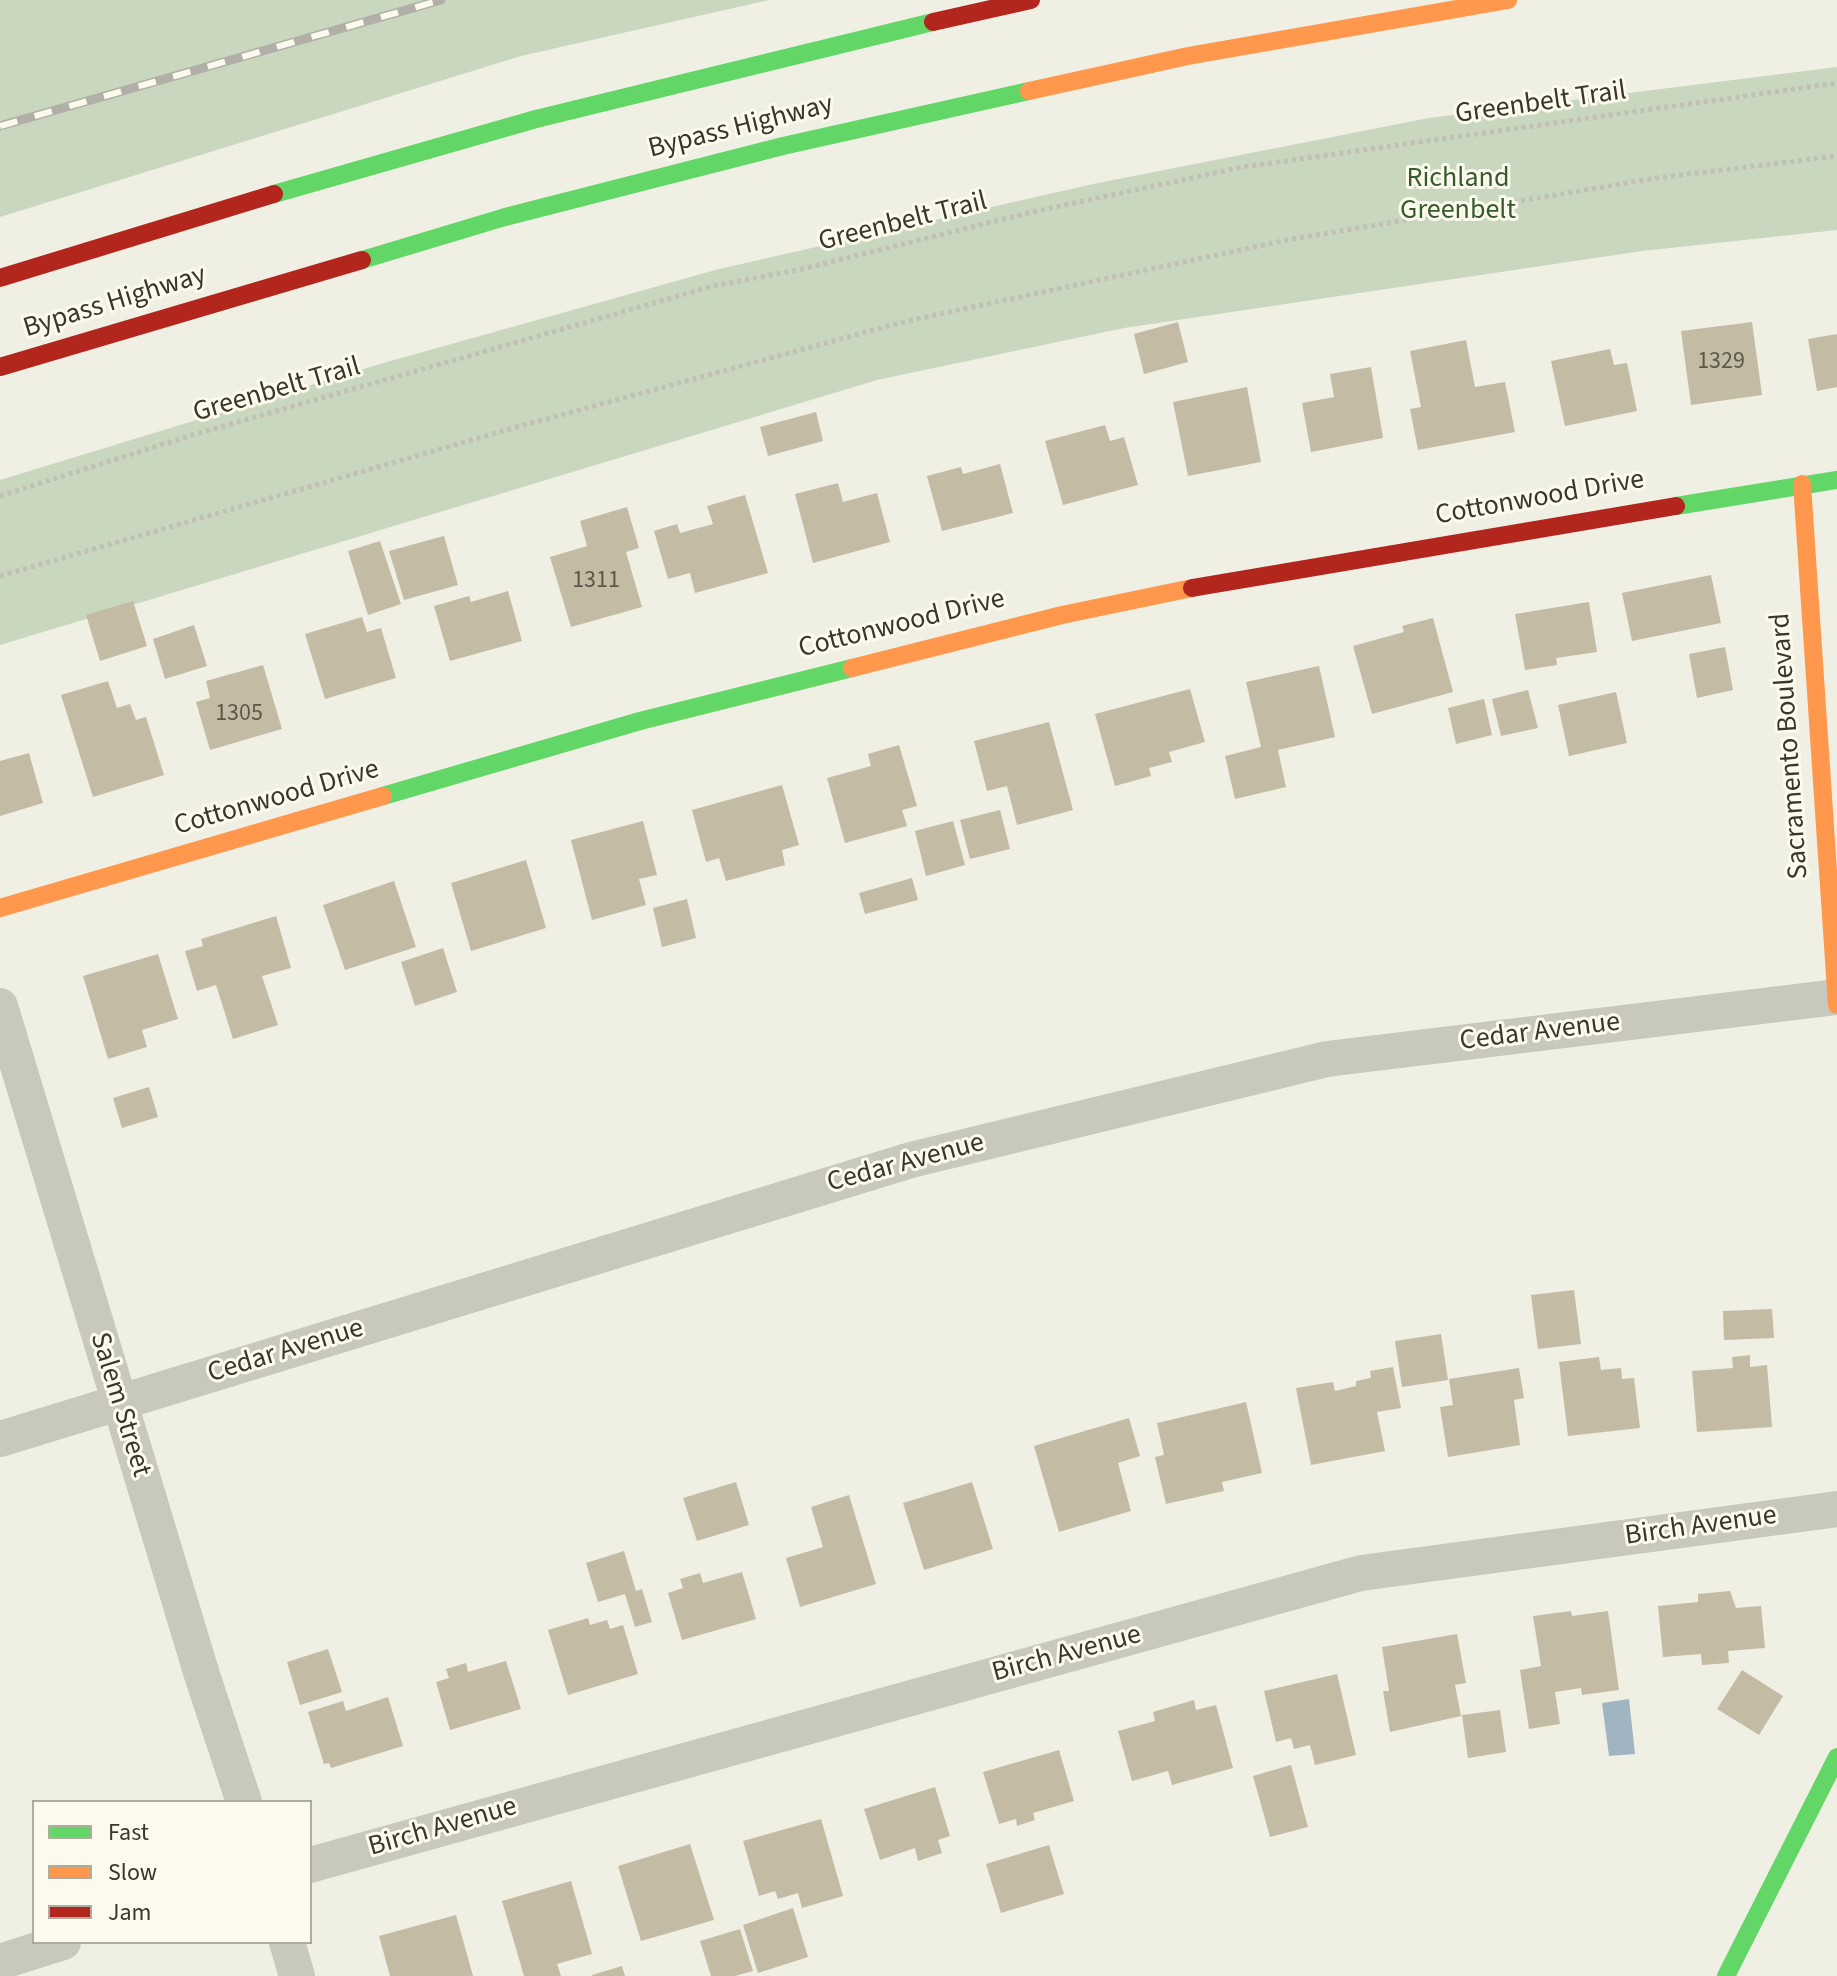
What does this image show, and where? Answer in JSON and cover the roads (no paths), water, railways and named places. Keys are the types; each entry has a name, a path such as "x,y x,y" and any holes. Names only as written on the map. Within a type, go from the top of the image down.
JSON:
{"main road":[{"name":"Bypass Highway","path":"0,278 536,119 1031,0"},
{"name":"Bypass Highway","path":"0,367 505,217 769,149 1188,56 1508,0"},
{"name":"Cottonwood Drive","path":"0,908 640,721 1062,615 1233,579 1837,480"},
{"name":"Sacramento Boulevard","path":"1802,484 1837,1005"},
{"path":"1726,1976 1837,1757"}],"street":[{"name":"Cedar Avenue","path":"0,1439 911,1160 1327,1059 1836,997"},
{"name":"Salem Street","path":"0,1006 119,1403 243,1800"},
{"name":"Birch Avenue","path":"312,1864 1361,1573 1837,1509"},
{"path":"0,1962 57,1944"},
{"path":"288,1944 297,1976"}],"water":[{"path":"1629,1699 1635,1754 1609,1756 1602,1703"}],"railway":[{"path":"0,126 441,0"}],"park label":[{"name":"Richland Greenbelt","path":"1458,196"}]}
